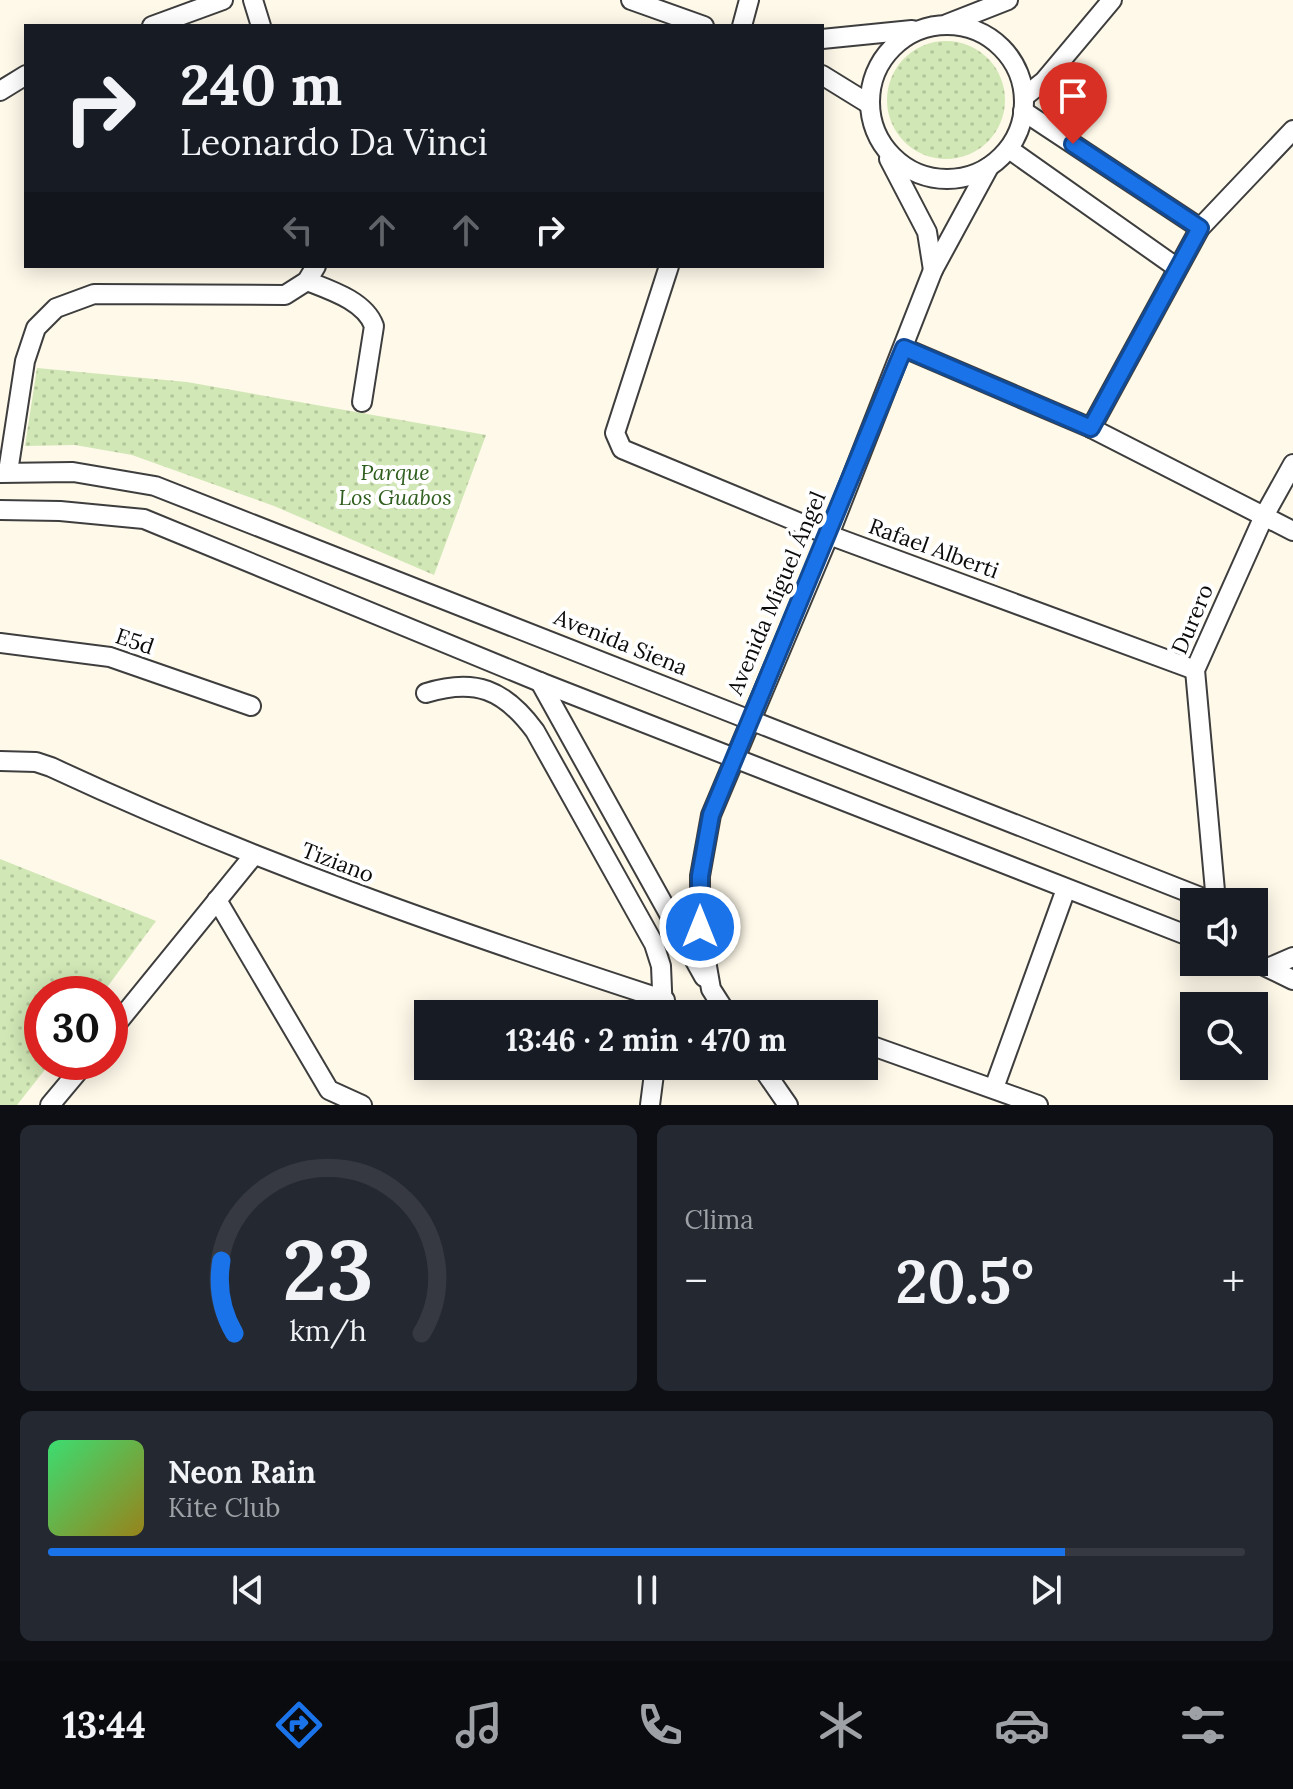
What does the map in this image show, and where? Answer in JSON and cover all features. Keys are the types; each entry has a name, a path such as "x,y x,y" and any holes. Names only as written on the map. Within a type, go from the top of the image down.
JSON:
{"street":[{"path":"157,24 223,0"},
{"path":"253,0 260,24"},
{"path":"631,0 698,24"},
{"path":"743,24 749,0"},
{"path":"824,39 947,24 1008,0"},
{"path":"1024,104 1112,0"},
{"path":"883,148 898,164 916,174 937,180 958,180 989,167 1009,149 1020,126 1024,104 1019,74 1008,54 991,38 970,28 947,24"},
{"path":"919,29 898,41 882,59 872,80 869,104 873,127 927,232 933,270"},
{"path":"0,91 24,76"},
{"path":"824,76 869,104"},
{"path":"1024,104 1200,228"},
{"path":"1091,428 1176,267 1200,228 1293,130"},
{"path":"1009,149 1176,267"},
{"name":"Avenida Miguel Ángel","path":"711,989 700,927 700,876 711,815 748,719 829,535 933,270 989,167"},
{"name":"Rafael Alberti","path":"668,268 615,433 616,442 622,449 829,535 1195,670"},
{"path":"4,473 25,361 36,328 56,308 94,294 285,295 312,274 371,317 374,326 362,402"},
{"path":"904,348 1091,428 1293,531"},
{"name":"Durero","path":"1213,888 1195,670 1264,516 1293,464"},
{"name":"Avenida Siena","path":"4,473 73,472 155,486 1180,889"},
{"path":"0,510 48,510 144,519 540,682 1180,933"},
{"name":"E5d","path":"0,643 110,657 251,706"},
{"name":"Avenida Miguel Ángel","path":"540,682 718,1000"},
{"path":"426,693 455,685 481,687 502,698 528,721 654,944 661,966 663,1000"},
{"name":"Tiziano","path":"0,761 36,762 51,767 254,855 645,1000"},
{"path":"128,1010 254,855"},
{"path":"994,1088 1066,889"},
{"path":"217,900 329,1090 362,1105"},
{"path":"1268,963 1293,957"},
{"path":"1268,967 1293,980"},
{"path":"878,1048 1038,1105"},
{"path":"50,1105 71,1080"},
{"path":"650,1105 653,1080"},
{"path":"775,1080 788,1105"},
{"path":"316,1105 329,1090"}],"green space":[{"path":"946,41 969,45 988,58 1001,77 1005,100 1001,123 988,142 969,155 946,159 923,155 904,142 891,123 887,100 891,77 904,58 923,45"},
{"name":"Parque Los Guabos","path":"37,368 187,382 486,435 434,575 274,506 132,455 75,445 25,446"},
{"path":"0,859 156,921 115,976 24,976 24,1080 37,1080 17,1105 0,1105"}],"route":[{"path":"700,927 700,876 711,815 748,719 829,535 904,348 1091,428 1176,267 1200,228 1073,144"}]}
